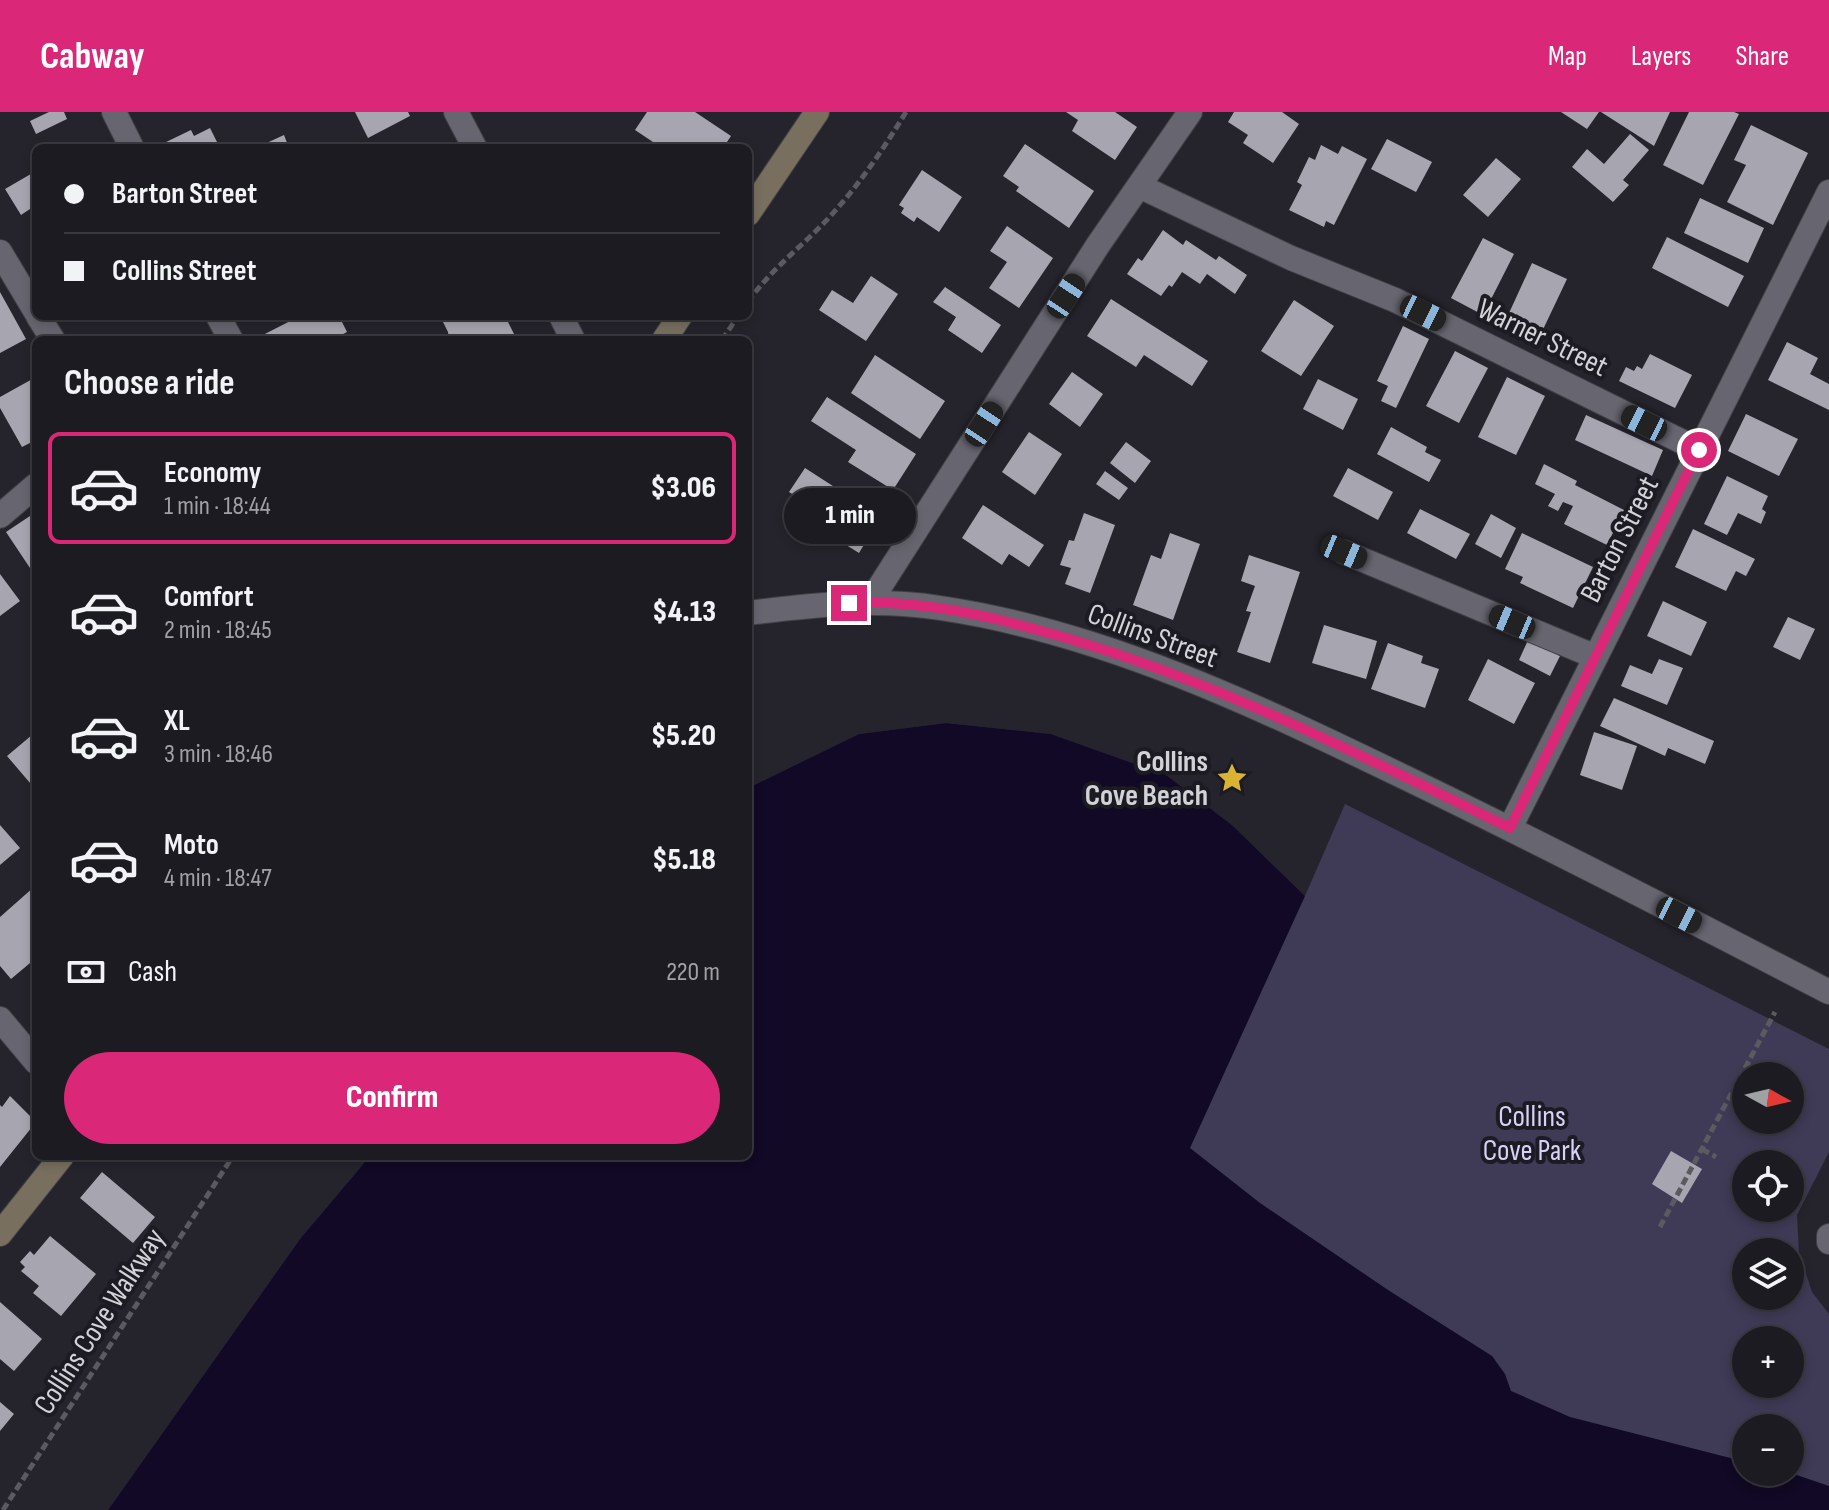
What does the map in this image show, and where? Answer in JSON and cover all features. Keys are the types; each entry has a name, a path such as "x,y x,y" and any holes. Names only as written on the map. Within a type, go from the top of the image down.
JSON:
{"main road":[{"path":"752,208 817,112"},
{"path":"0,1234 59,1160"}],"street":[{"path":"114,112 130,144"},
{"path":"456,112 473,144"},
{"path":"870,602 1190,112"},
{"name":"Warner Street","path":"1139,186 1291,258 1395,300 1699,450"},
{"name":"Barton Street","path":"1510,828 1829,192"},
{"path":"0,252 32,306"},
{"path":"0,516 32,488"},
{"path":"1344,552 1596,657"},
{"name":"Collins Street","path":"752,613 870,602 939,607 998,619 1123,655 1311,732 1510,828 1829,992"},
{"path":"0,1019 32,1057"}],"path":[{"path":"752,297 781,263 847,197 875,162 906,112"},
{"path":"1749,1062 1775,1012"},
{"path":"1660,1227 1732,1093"},
{"path":"1702,1149 1716,1157"},
{"name":"Collins Cove Walkway","path":"3,1510 230,1160"}],"green space":[{"name":"Collins Cove Park","path":"946,723 1051,734 1166,775 1232,825 1305,896 1345,804 1829,1049 1829,1152 1804,1201 1804,1150 1732,1150 1732,1222 1797,1222 1798,1238 1732,1238 1732,1310 1804,1310 1804,1268 1812,1292 1829,1314 1829,1510 108,1510 300,1239 367,1160 752,1160 752,786 859,734"}],"shaded area":[{"path":"946,723 1051,734 1166,775 1232,825 1305,896 1190,1148 1260,1203 1492,1356 1505,1374 1511,1391 1570,1417 1732,1458 1732,1486 1804,1486 1804,1477 1829,1486 1829,1510 108,1510 300,1239 367,1160 752,1160 752,786 859,734"}],"building":[{"path":"49,112 64,112 67,119 36,134 30,121"},
{"path":"355,112 408,112 410,116 368,138"},
{"path":"647,112 695,112 731,136 726,144 656,144 635,130"},
{"path":"1066,112 1115,112 1137,127 1115,160 1072,131 1078,120"},
{"path":"1234,112 1282,112 1299,124 1273,163 1243,143 1248,135 1228,122"},
{"path":"1561,112 1599,112 1587,129"},
{"path":"1601,112 1670,112 1654,146"},
{"path":"1689,112 1739,114 1703,185 1663,165"},
{"path":"1751,125 1808,153 1773,225 1727,202 1746,165 1734,160"},
{"path":"210,128 218,144 164,143 191,130 194,136"},
{"path":"1630,134 1649,150 1623,180 1629,185 1613,202 1572,167 1587,149 1604,164"},
{"path":"284,135 287,144 264,144"},
{"path":"1387,139 1432,162 1416,192 1371,169"},
{"path":"1025,144 1094,191 1069,228 1016,191 1019,187 1003,176"},
{"path":"1321,145 1338,154 1342,146 1367,159 1334,225 1326,221 1324,227 1289,210 1302,185 1297,182 1309,157 1315,160"},
{"path":"1496,158 1521,179 1488,217 1463,195"},
{"path":"922,170 962,197 939,232 917,217 914,222 901,213 904,208 899,205"},
{"path":"32,173 32,208 21,215 5,189"},
{"path":"1700,198 1764,228 1748,263 1684,233"},
{"path":"1007,226 1053,258 1019,308 989,288 1007,262 990,251"},
{"path":"1163,230 1183,245 1186,240 1216,260 1219,256 1247,275 1235,294 1207,274 1200,284 1182,272 1161,296 1127,274 1138,258 1142,261"},
{"path":"1667,237 1744,276 1728,307 1652,268"},
{"path":"1483,238 1514,254 1483,315 1451,298"},
{"path":"1532,263 1567,279 1538,340 1504,324"},
{"path":"871,276 898,294 866,341 819,310 832,290 853,303"},
{"path":"945,287 1001,325 982,353 948,330 956,317 933,302"},
{"path":"0,292 26,339 0,353"},
{"path":"1111,299 1208,361 1192,386 1144,355 1136,367 1087,336"},
{"path":"1294,300 1334,326 1301,376 1261,351"},
{"path":"292,320 341,320 347,332 340,336 261,336"},
{"path":"442,320 507,320 515,336 448,336"},
{"path":"1403,326 1429,339 1396,408 1381,401 1388,386 1377,381"},
{"path":"1787,342 1818,358 1810,374 1829,384 1829,410 1768,380"},
{"path":"1455,351 1488,368 1459,423 1426,406"},
{"path":"1650,354 1692,375 1675,408 1619,381 1626,367 1634,371 1637,366 1642,369"},
{"path":"875,355 945,401 920,439 851,393"},
{"path":"1072,372 1103,394 1080,427 1049,404"},
{"path":"1507,377 1545,396 1516,455 1478,437"},
{"path":"32,379 32,442 22,447 0,408 0,397"},
{"path":"1318,379 1358,399 1343,430 1303,409"},
{"path":"827,397 916,454 893,490 848,462 856,450 811,421"},
{"path":"1746,414 1798,439 1779,476 1728,451"},
{"path":"1586,415 1663,450 1652,476 1575,440"},
{"path":"1391,427 1427,447 1425,452 1441,460 1429,482 1377,454"},
{"path":"1029,432 1062,454 1035,495 1002,472"},
{"path":"1126,442 1151,461 1135,483 1110,463"},
{"path":"1544,464 1577,481 1575,485 1624,510 1607,545 1564,524 1573,506 1563,502 1558,511 1548,506 1555,494 1535,484"},
{"path":"805,468 881,517 859,553 814,525 822,513 789,492"},
{"path":"1348,468 1393,492 1378,520 1333,496"},
{"path":"1105,471 1128,488 1119,500 1096,484"},
{"path":"1727,476 1768,496 1762,509 1766,512 1761,524 1738,513 1727,535 1704,524"},
{"path":"983,505 1044,545 1029,567 1009,554 1002,565 962,538"},
{"path":"1420,509 1470,534 1456,559 1407,533"},
{"path":"1084,513 1115,525 1090,593 1065,584 1071,568 1060,565 1069,540 1074,541"},
{"path":"1491,514 1516,528 1501,558 1475,544"},
{"path":"32,515 32,571 6,532"},
{"path":"1693,529 1755,559 1746,576 1736,571 1726,591 1675,567"},
{"path":"1170,533 1200,544 1173,620 1133,605 1151,555 1161,559"},
{"path":"1522,533 1593,567 1573,608 1520,583 1523,577 1505,569"},
{"path":"1249,555 1300,572 1270,663 1237,652 1251,612 1246,611 1255,586 1241,581"},
{"path":"0,574 20,601 0,616"},
{"path":"1663,601 1707,622 1691,656 1647,636"},
{"path":"1788,617 1815,629 1800,660 1773,647"},
{"path":"1324,625 1377,641 1366,679 1312,663"},
{"path":"1528,640 1560,656 1550,676 1519,660"},
{"path":"1388,643 1423,656 1421,663 1439,669 1425,708 1371,689"},
{"path":"1488,659 1535,683 1514,724 1468,700"},
{"path":"1659,659 1683,668 1667,705 1621,686 1630,665 1652,674"},
{"path":"1614,698 1714,741 1705,764 1668,748 1665,756 1600,726"},
{"path":"1594,732 1637,746 1622,790 1580,775"},
{"path":"32,735 32,785 7,756"},
{"path":"0,825 20,848 0,865"},
{"path":"32,889 32,961 11,979 0,966 0,917"},
{"path":"10,1096 32,1118 32,1127 0,1167 0,1105 2,1107"},
{"path":"1671,1151 1702,1169 1682,1203 1652,1184"},
{"path":"102,1172 155,1217 133,1243 80,1198"},
{"path":"50,1236 96,1274 61,1316 33,1293 39,1286 21,1271 25,1267 20,1262 30,1251 34,1255"},
{"path":"0,1302 42,1339 14,1371 0,1359"},
{"path":"0,1402 14,1414 0,1431"}],"place":[{"name":"Collins Cove Beach","path":"1232,778"}],"route":[{"path":"849,603 939,607 998,619 1123,655 1311,732 1510,828 1699,450"}]}
